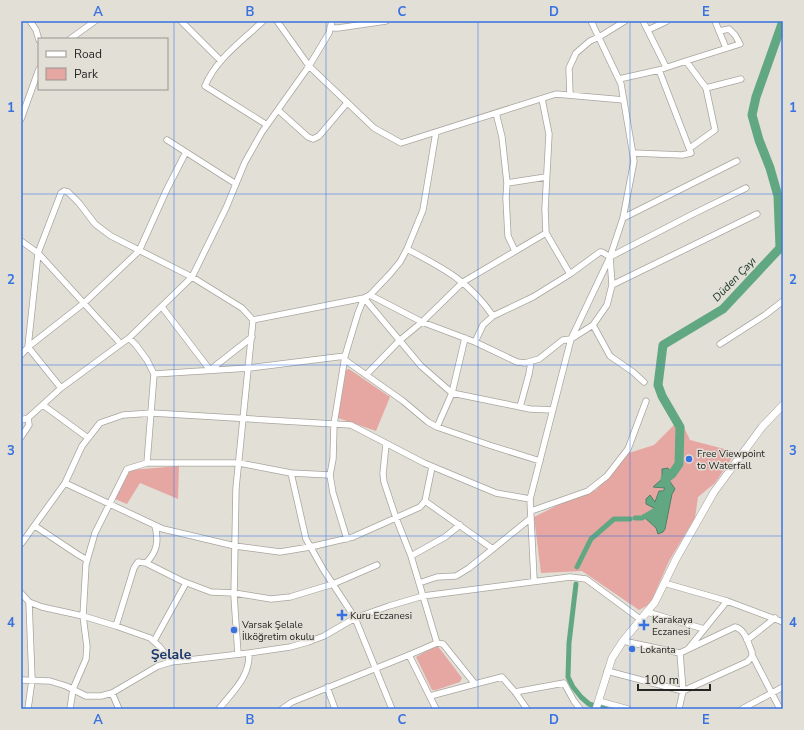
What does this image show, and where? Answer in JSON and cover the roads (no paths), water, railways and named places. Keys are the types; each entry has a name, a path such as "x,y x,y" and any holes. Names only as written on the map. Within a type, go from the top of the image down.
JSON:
{"street":[{"path":"30,21 36,30 38,38"},
{"path":"71,38 95,21"},
{"path":"181,21 220,60"},
{"path":"263,21 220,60 209,75 205,86 267,125"},
{"path":"277,21 309,66 374,128 401,142 556,94 624,100"},
{"path":"21,420 28,418 61,388 129,338 192,277 226,208 245,162 267,125 309,66 329,33 332,21"},
{"path":"330,28 386,21"},
{"path":"534,580 530,499 571,339 610,257 623,218 634,161 621,84 591,21"},
{"path":"570,95 569,68 576,53 590,41 625,21"},
{"path":"643,21 666,67"},
{"path":"648,30 667,21"},
{"path":"715,21 726,48"},
{"path":"619,79 659,70 740,44 735,35 729,29 719,31"},
{"path":"686,61 706,88 715,130 690,148"},
{"path":"633,153 682,155 692,152 659,70"},
{"path":"21,119 38,72"},
{"path":"706,88 741,79"},
{"path":"542,99 549,134 545,209 546,233 570,274"},
{"path":"278,110 308,137 314,139 319,136 348,103"},
{"path":"496,113 502,136 507,183 506,198 508,236 515,251"},
{"path":"253,320 364,298 370,295 400,262 423,210 436,132"},
{"path":"168,140 236,184"},
{"path":"21,354 84,303 139,251 167,189 186,152"},
{"path":"623,218 737,161"},
{"path":"507,183 546,177"},
{"path":"610,257 746,188"},
{"path":"61,388 28,347 38,253 61,193 64,191 68,192 79,203 95,224 111,236 192,277 242,308 253,320 236,488 234,593 238,654"},
{"path":"612,285 757,214"},
{"path":"366,375 399,341 422,322 463,282 546,233"},
{"path":"21,241 38,253 121,344"},
{"path":"407,249 439,266 463,282 483,301 493,316"},
{"path":"475,342 482,325 493,316 533,296 570,274 600,252 610,257"},
{"path":"370,295 422,322 475,342 517,362 525,363 539,358 563,340 571,339 593,325 607,305 612,285 610,257"},
{"path":"364,298 421,366 452,394 530,409 553,410"},
{"path":"347,539 333,493 330,475 333,459 334,424 345,358 364,298"},
{"path":"720,344 765,315 783,301"},
{"path":"162,307 210,370"},
{"path":"593,325 610,356 633,372 644,382"},
{"path":"210,370 252,337"},
{"path":"129,338 140,350 154,374 147,463"},
{"path":"437,427 452,394 465,338"},
{"path":"154,374 249,368 345,358 403,401 428,422 437,427 540,461"},
{"path":"520,407 531,362"},
{"path":"531,511 588,490 607,476 628,449 646,401"},
{"path":"43,405 88,438"},
{"path":"628,709 598,705 612,658 623,641 654,602 676,559 714,492 762,427 783,405"},
{"path":"21,544 65,483 82,446 88,438 100,423 123,415 151,413 351,425 432,467 496,493 530,499"},
{"path":"21,437 29,425 28,418"},
{"path":"386,444 383,474 384,482 411,556 437,643"},
{"path":"70,709 73,689 86,659 87,647 83,616 87,560 95,533 127,468 147,463 239,463 291,473 330,475"},
{"path":"65,483 163,530 235,546 280,552 347,539 420,507 425,501 432,467"},
{"path":"291,473 305,536 323,570 355,618 392,709"},
{"path":"425,501 493,549"},
{"path":"419,583 437,577 456,576 493,549 531,518"},
{"path":"411,556 445,536 460,525"},
{"path":"35,526 87,560"},
{"path":"146,563 154,552 157,544 158,536 156,526"},
{"path":"116,626 134,568 138,562 146,563 186,583 211,592 234,593 271,599 290,597 333,584 377,565"},
{"path":"21,680 50,681 73,689 86,696 93,697 112,693 158,666 171,662 290,647 324,636 355,618 423,596 570,576 586,579 640,619"},
{"path":"154,641 186,583"},
{"path":"664,583 727,601 783,622"},
{"path":"21,593 29,602 42,607 83,616 116,626 154,641 171,662"},
{"path":"688,650 727,601"},
{"path":"28,709 32,680 29,602"},
{"path":"647,612 704,629"},
{"path":"747,640 774,618"},
{"path":"623,641 680,653 735,627 741,629 747,640 752,655 780,709"},
{"path":"282,709 292,702 327,687 437,643 443,644 475,684"},
{"path":"219,709 244,678 249,662 249,653"},
{"path":"679,709 684,690 680,653"},
{"path":"409,655 436,709"},
{"path":"608,671 684,690 747,662 752,655"},
{"path":"430,696 502,677 527,709"},
{"path":"515,692 564,683 580,709"},
{"path":"327,687 335,709"},
{"path":"742,709 783,687"},
{"path":"112,693 119,709"}],"waterway":[{"name":"Düden Çayı","path":"666,482 665,479 672,474 679,464 680,427 662,396 658,385 663,345 723,309 780,248 778,196 752,115 756,97 783,21"},
{"path":"635,518 642,518 662,506"},
{"path":"577,567 591,539 614,519 630,519"},
{"path":"576,584 569,643 568,677 573,687 589,704 606,709"}],"place":[{"name":"Free Viewpoint to Waterfall","path":"689,459"},
{"name":"Kuru Eczanesi","path":"342,615"},
{"name":"Karakaya Eczanesi","path":"644,625"},
{"name":"Varsak Şelale İlköğretim okulu","path":"234,630"},
{"name":"Lokanta","path":"632,649"}],"district":[{"name":"Şelale","path":"171,654"}]}
